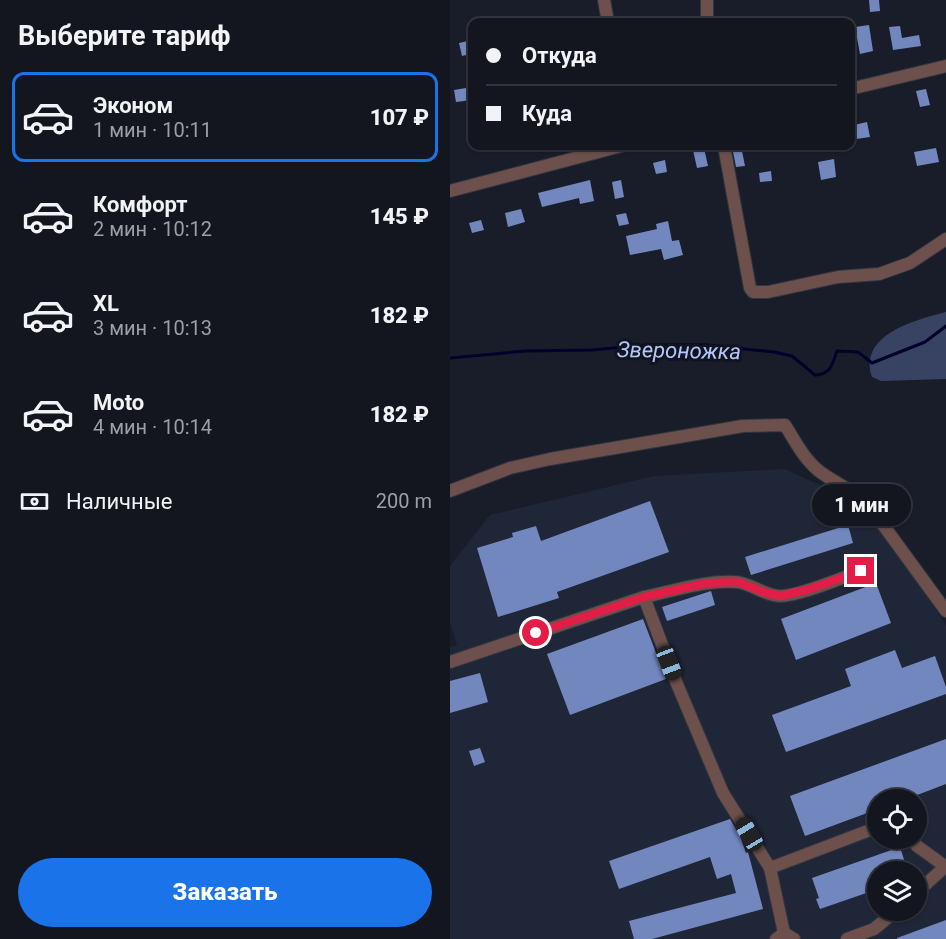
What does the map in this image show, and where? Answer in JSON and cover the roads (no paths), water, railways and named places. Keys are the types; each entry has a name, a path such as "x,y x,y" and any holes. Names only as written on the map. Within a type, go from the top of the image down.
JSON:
{"street":[{"path":"604,0 607,18"},
{"path":"706,1 707,18"},
{"path":"855,88 946,66"},
{"path":"450,190 605,150"},
{"path":"725,150 750,288 753,292 768,292 838,277 879,274 910,263 946,239"},
{"path":"450,491 510,468 550,459 743,426 785,425 814,467 864,499 946,611"},
{"path":"450,662 644,597 707,583 738,582 780,596 810,589 861,571"},
{"path":"644,597 677,684 723,793 770,868 784,937"},
{"path":"770,868 867,831"},
{"path":"921,849 946,866 927,882"},
{"path":"847,939 874,929 884,921"}],"waterway":[{"name":"Звероножка","path":"450,358 525,351 592,350 646,345 707,345 792,356 815,375 828,371 837,351 858,352 872,363 925,342 946,326"}]}
